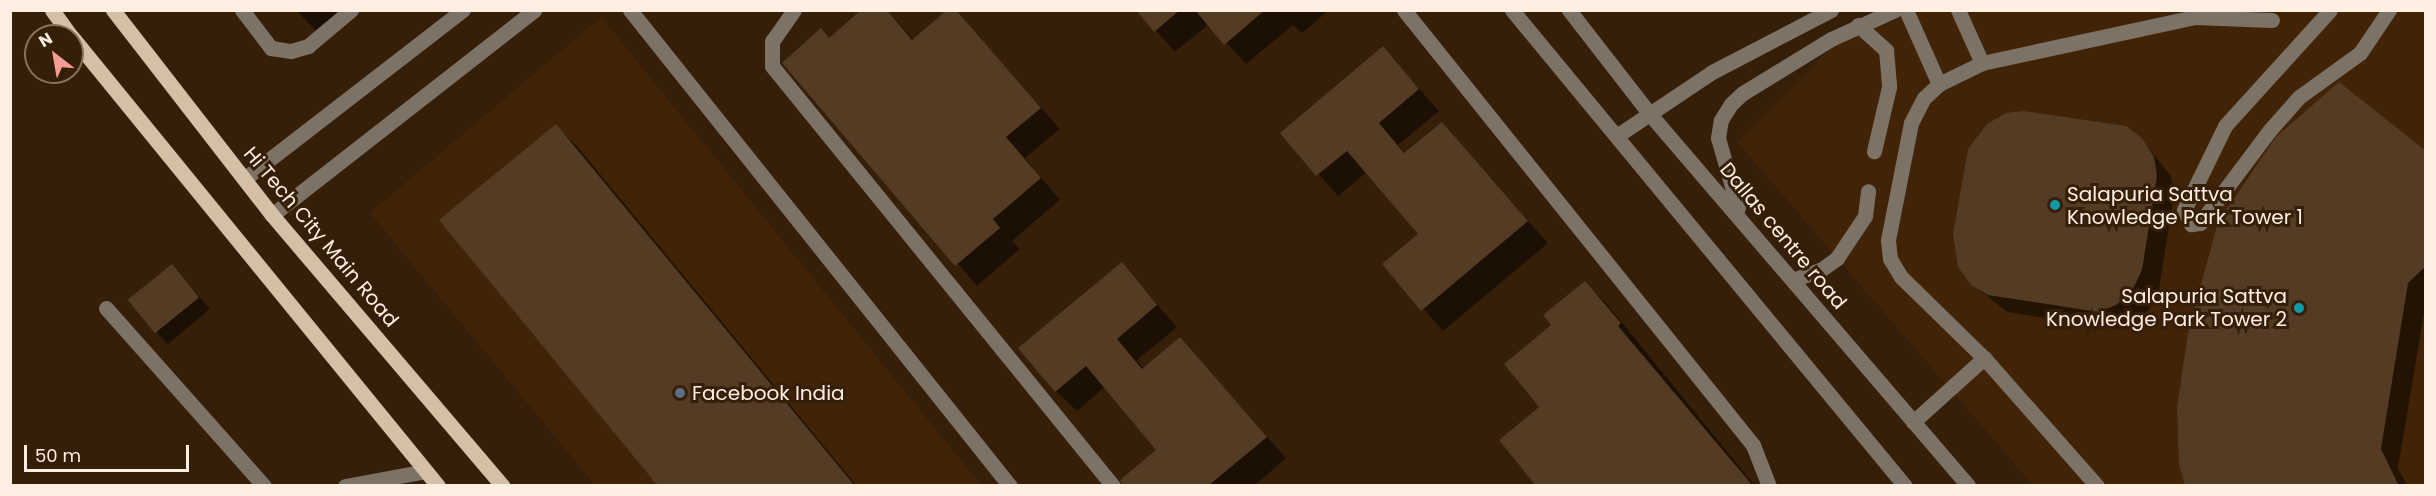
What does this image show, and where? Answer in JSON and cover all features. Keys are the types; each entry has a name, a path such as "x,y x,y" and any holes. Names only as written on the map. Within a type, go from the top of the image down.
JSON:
{"main road":[{"path":"51,10 61,24"},
{"name":"Hi Tech City Main Road","path":"113,10 272,215 503,486"},
{"path":"84,53 438,486"}],"street":[{"path":"242,10 271,48 291,51 308,46 351,10"},
{"path":"244,179 463,10"},
{"path":"272,215 534,10"},
{"path":"630,10 1010,486"},
{"path":"794,10 772,41 772,66 1113,486"},
{"path":"1404,10 1753,445 1769,486"},
{"path":"1512,10 1618,135 1905,486"},
{"name":"Dallas centre road","path":"1569,10 1648,112 1741,217 1968,486"},
{"path":"1618,135 1648,112 1712,72 1830,10"},
{"path":"1741,217 1718,138 1721,120 1731,104 1743,93 1858,25 1895,10"},
{"path":"1906,10 1940,84"},
{"path":"1958,10 1982,63"},
{"path":"2330,10 2225,126 2184,210 2190,224 2200,223 2299,97 2360,53 2389,10"},
{"path":"2097,486 1984,358 1939,317 1890,259 1888,240 1911,123 1924,98 1940,84 1982,63 2147,33 2194,17 2272,20"},
{"path":"1858,25 1886,50 1889,87 1874,151"},
{"path":"1793,280 1822,269 1837,258 1864,216 1868,191"},
{"path":"106,308 264,486"},
{"path":"1914,422 1984,358"},
{"path":"345,486 426,471"}],"shaded area":[{"path":"1921,11 2425,11 2425,485 2033,485 1737,142 1836,43"},
{"path":"601,17 981,485 595,485 370,213"}],"building":[{"path":"861,10 887,10 912,40 947,10 956,10 1041,108 1006,137 1041,178 993,219 1000,228 955,266 782,63 821,28 829,38"},
{"path":"1136,10 1180,10 1154,32"},
{"path":"1195,10 1265,10 1224,45"},
{"path":"1383,46 1419,89 1379,123 1404,153 1442,122 1528,221 1421,311 1382,264 1418,234 1347,151 1316,176 1280,133"},
{"name":"Salapuria Sattva Knowledge Park Tower 2","path":"2339,82 2426,151 2426,266 2408,283 2381,449 2399,486 2185,486 2179,464 2177,407 2188,333 2218,222 2276,137"},
{"name":"Salapuria Sattva Knowledge Park Tower 1","path":"2023,111 2126,126 2142,138 2154,157 2157,176 2142,270 2131,293 2116,305 2098,312 1988,295 1971,285 1958,267 1953,234 1968,149 1987,124 2006,113"},
{"path":"556,124 855,486 658,486 439,220"},
{"path":"1122,262 1157,305 1117,339 1142,369 1180,337 1267,437 1208,486 1123,486 1120,480 1156,450 1086,366 1055,392 1018,348"},
{"path":"172,264 199,297 155,333 128,300"},
{"path":"1585,281 1621,323 1618,326 1753,486 1536,486 1499,440 1539,407 1504,364 1551,325 1543,315"}],"place":[{"name":"Salapuria Sattva Knowledge Park Tower 1","path":"2055,205"},
{"name":"Salapuria Sattva Knowledge Park Tower 2","path":"2299,308"},
{"name":"Facebook India","path":"680,393"}]}
